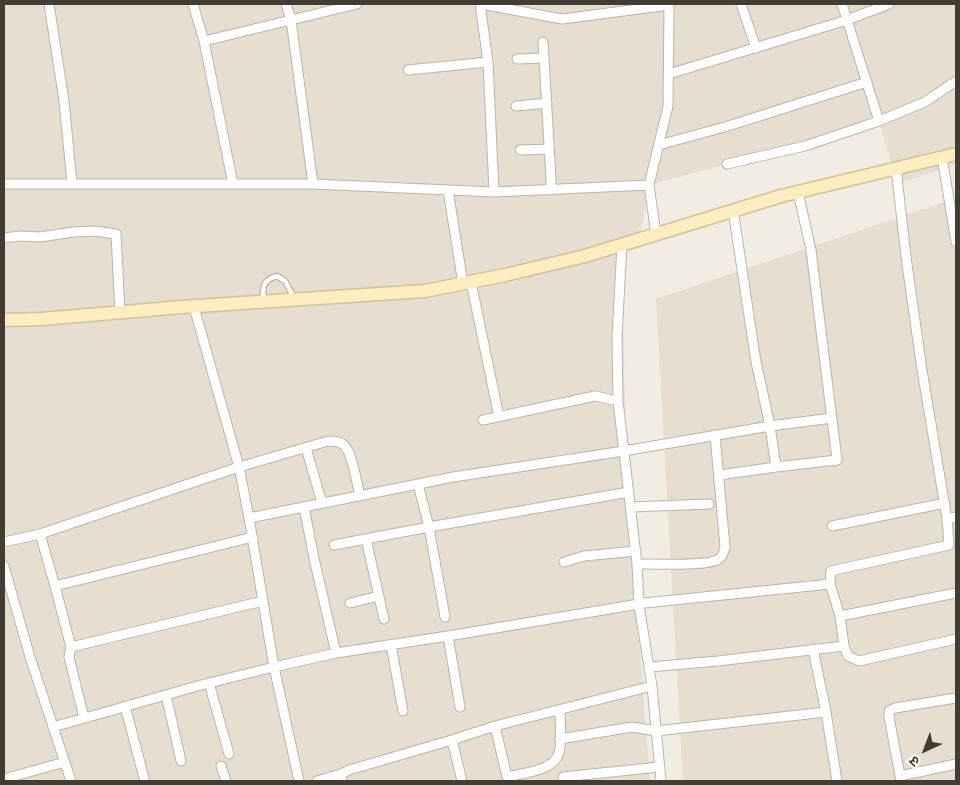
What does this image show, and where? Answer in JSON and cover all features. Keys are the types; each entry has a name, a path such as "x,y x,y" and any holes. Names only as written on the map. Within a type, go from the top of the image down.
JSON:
{"street":[{"path":"49,4 64,102 72,183"},
{"path":"194,4 204,40 233,184"},
{"path":"286,4 290,20 313,184"},
{"path":"204,40 290,20 333,7 357,4"},
{"path":"494,192 488,62 480,4 562,19 669,5 668,106 650,185 656,234"},
{"path":"741,4 756,48"},
{"path":"842,4 879,122"},
{"path":"669,74 847,20 889,4"},
{"path":"544,42 551,190"},
{"path":"517,59 544,58"},
{"path":"408,70 488,62"},
{"path":"727,164 805,146 879,122 925,102 956,81"},
{"path":"659,145 728,126 867,82"},
{"path":"516,106 547,103"},
{"path":"520,150 549,149"},
{"path":"4,320 42,319 425,292 586,256 798,192 956,154"},
{"path":"942,157 956,242"},
{"path":"896,168 906,257 921,361 944,503 952,518 949,545 831,571 830,584 840,616 844,646 848,656 859,661 956,639"},
{"path":"4,184 313,184 494,192 650,185"},
{"path":"448,190 467,283 500,417"},
{"path":"719,475 837,460 811,250 798,192"},
{"path":"734,210 756,362 770,426 776,467"},
{"path":"4,238 20,236 40,237 95,230 116,234 120,312"},
{"path":"622,244 618,337 618,401 636,551 639,605 652,686 661,781"},
{"path":"194,307 239,467 250,518 274,667 299,781"},
{"path":"483,420 595,396 618,401"},
{"path":"250,518 453,477 770,426 832,418"},
{"path":"637,564 705,563 716,561 723,555 725,547 715,435"},
{"path":"4,542 40,534 239,467 328,441 336,441 343,444 348,451 360,496"},
{"path":"306,448 322,503"},
{"path":"418,484 445,617"},
{"path":"334,545 629,492"},
{"path":"832,526 944,503"},
{"path":"630,507 709,504"},
{"path":"304,507 336,653"},
{"path":"40,534 71,647 69,657 84,718"},
{"path":"55,586 252,537"},
{"path":"366,539 384,619"},
{"path":"564,562 584,556 636,551"},
{"path":"4,566 30,657 71,781"},
{"path":"53,726 209,683 336,653 645,603 830,584"},
{"path":"840,616 956,593"},
{"path":"350,603 379,596"},
{"path":"71,647 263,601"},
{"path":"448,636 460,707"},
{"path":"392,645 403,711"},
{"path":"649,666 844,646"},
{"path":"813,648 837,781"},
{"path":"209,683 229,754"},
{"path":"318,781 341,778 349,770 496,726 652,686"},
{"path":"166,695 181,761"},
{"path":"956,698 895,708 889,711 900,778 956,764"},
{"path":"125,706 144,778"},
{"path":"496,726 508,779 545,768 554,762 560,752 560,710"},
{"path":"560,739 632,727 656,731 826,712"},
{"path":"452,740 462,781"},
{"path":"4,780 65,762"},
{"path":"221,766 226,781"},
{"path":"563,777 660,767"}],"lane":[{"path":"264,302 263,285 269,278 277,276 285,281 296,300"}],"shaded area":[{"path":"4,4 956,4 956,165 898,184 879,122 650,185 639,239 622,245 626,470 650,781 4,781"},
{"path":"956,198 956,781 683,781 656,299"}]}
